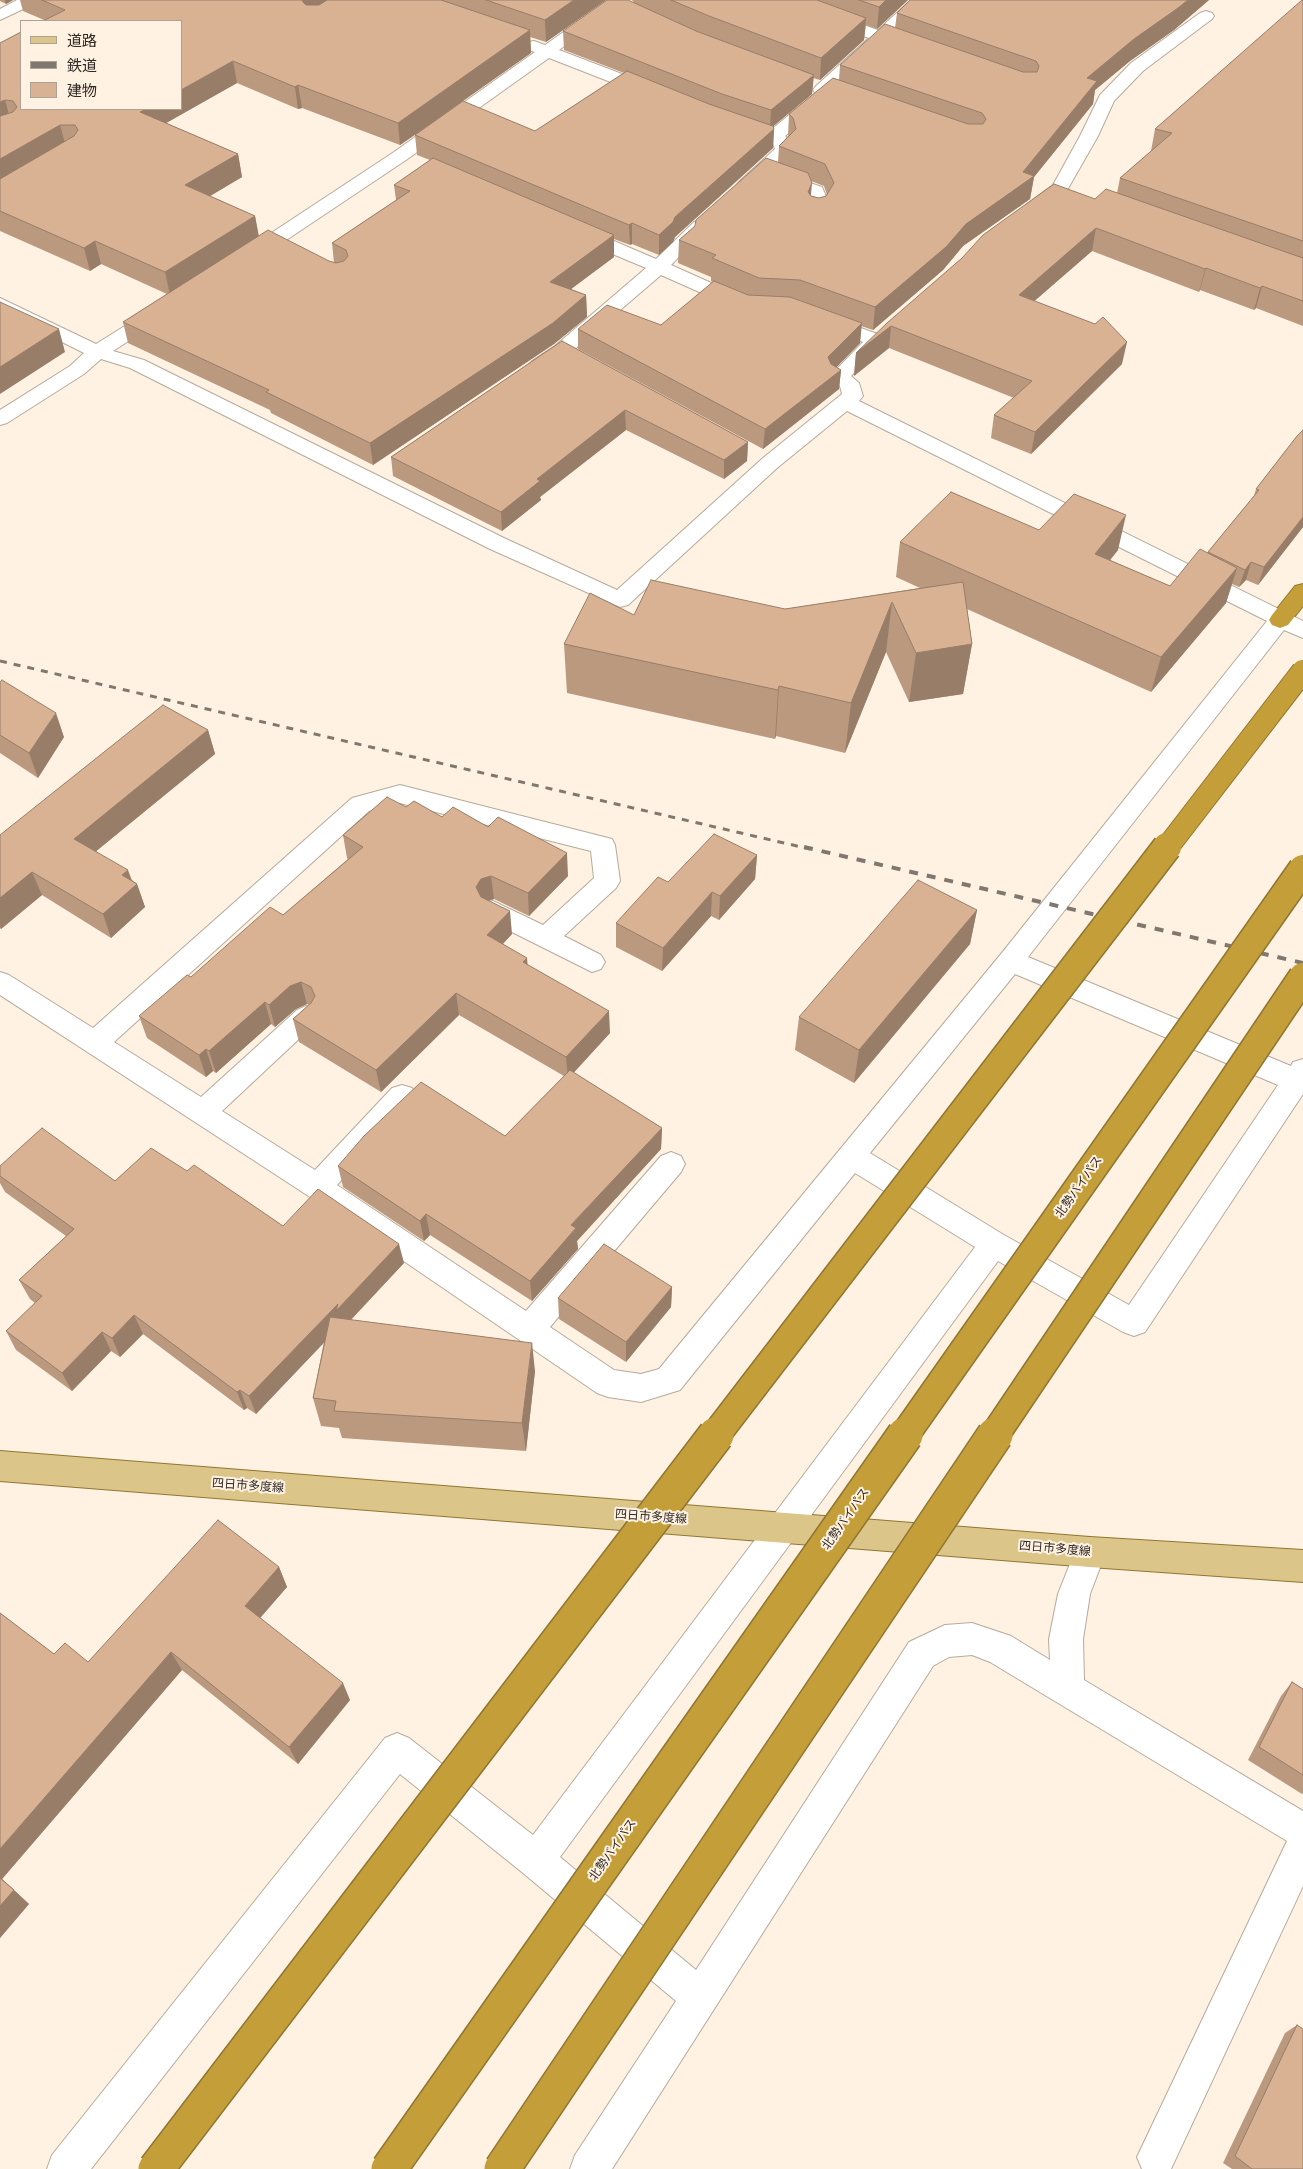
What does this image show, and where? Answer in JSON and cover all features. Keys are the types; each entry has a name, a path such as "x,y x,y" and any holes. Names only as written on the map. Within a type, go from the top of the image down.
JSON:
{"highway":[{"path":"1280,620 1303,592"},
{"path":"156,2169 584,1605 1303,671"},
{"name":"北勢バイパス","path":"389,2169 1303,869"},
{"path":"502,2169 1303,977"}],"main road":[{"name":"四日市多度線","path":"0,1466 1090,1552 1303,1566"}],"street":[{"path":"0,16 30,0"},
{"path":"775,0 927,53"},
{"path":"732,198 784,150 781,141 764,136 829,92 920,0"},
{"path":"230,268 279,246 400,156 549,51 624,4"},
{"path":"1017,220 1060,188 1089,136 1106,98 1137,67 1206,16"},
{"path":"521,41 662,96"},
{"path":"804,83 829,92"},
{"path":"400,156 418,164"},
{"path":"763,171 816,192 822,206 817,214"},
{"path":"1060,188 1079,194"},
{"path":"522,377 569,354 711,217"},
{"path":"561,225 754,309"},
{"path":"0,304 98,352 137,364 378,474 498,544 620,600 761,458 853,396 849,383 838,378 891,327"},
{"path":"0,419 77,370 98,352 172,305"},
{"path":"808,315 876,340"},
{"path":"845,402 1303,630"},
{"path":"0,982 317,1187 608,1383 641,1388 669,1380 1010,961 1280,620"},
{"path":"94,1043 361,804 400,794 603,845 607,881 544,938"},
{"path":"493,911 592,962"},
{"path":"851,1156 994,1244 1134,1323 1301,1078 1010,961"},
{"path":"202,1113 306,1018"},
{"path":"317,1187 402,1096"},
{"path":"529,1330 671,1164"},
{"path":"536,1860 994,1244"},
{"path":"1067,1688 1068,1630 1074,1594 1090,1552"},
{"path":"589,2169 921,1654 944,1641 972,1639 999,1648 1303,1831"},
{"path":"66,2169 397,1750 536,1860 700,1997"},
{"path":"1156,2157 1303,1847"}],"building":[{"path":"42,0 303,0 306,5 319,5 327,0 441,0 530,30 398,123 298,85 295,87 233,61 182,89 182,20 45,20 65,10"},
{"path":"486,0 574,0 545,20"},
{"path":"607,0 628,0 696,31 814,75 771,110 722,94 563,31"},
{"path":"671,0 817,0 866,18 821,58"},
{"path":"859,0 886,0 879,7"},
{"path":"910,0 1188,0 1134,39 1087,78 1097,81 1023,172 1034,176 966,224 946,247 875,307 800,280 759,278 712,258 716,255 679,240 695,226 696,220 766,158 808,173 812,183 808,192 811,196 819,198 826,196 834,183 825,164 779,146 796,129 793,118 789,114 833,78 968,124 983,124 986,119 982,113 840,65 885,24 1023,72 1037,72 1039,66 1036,61 897,13"},
{"path":"1302,0 1303,241 1120,178 1172,133 1155,129"},
{"path":"20,33 20,110 145,110 140,112 238,154 185,185 255,216 165,272 95,241 84,248 0,211 0,179 74,136 78,130 75,125 60,125 0,159 0,116 13,112 17,107 13,101 5,100 0,102 0,43"},
{"path":"627,71 709,104 773,126 774,129 675,217 673,222 659,235 632,223 629,225 415,135 463,101 535,131"},
{"path":"433,158 614,235 550,282 586,295 553,323 370,443 266,392 269,390 123,322 268,230 329,261 336,263 344,261 348,256 346,250 332,243 410,191 394,185"},
{"path":"1054,184 1095,199 1106,189 1303,258 1303,301 1262,286 1260,288 1205,269 1096,228 1019,295 1095,324 1103,317 1127,342 1035,432 994,415 1032,381 891,326 856,353 887,323 962,258 983,235"},
{"path":"714,281 748,295 790,297 862,323 828,357 831,364 841,370 765,429 578,329 607,305 661,325"},
{"path":"0,302 59,329 0,367"},
{"path":"562,341 748,442 724,460 625,410 537,479 540,481 501,512 391,457"},
{"path":"1303,430 1303,517 1264,567 1251,562 1245,570 1208,552 1259,490 1256,489"},
{"path":"951,492 1039,530 1074,494 1126,515 1095,554 1170,586 1200,549 1237,568 1161,657 900,542"},
{"path":"651,580 785,609 963,582 972,644 916,653 892,602 851,703 779,686 778,690 564,644 590,593 634,615"},
{"path":"2,680 56,713 29,753 0,735 0,682"},
{"path":"163,705 208,730 74,839 128,870 122,875 137,884 103,914 32,872 0,898 0,835"},
{"path":"387,797 406,807 414,801 442,817 453,807 488,827 498,817 567,853 528,893 491,876 481,879 476,887 481,897 510,911 487,935 527,958 523,962 609,1011 566,1057 456,993 376,1070 293,1019 311,1003 315,996 311,987 301,982 290,986 269,1005 265,1002 209,1051 206,1049 199,1055 139,1016 187,975 191,977 270,907 283,915 363,847 343,835"},
{"path":"714,834 757,855 720,896 712,892 663,948 616,923 658,877 668,882"},
{"path":"918,880 977,910 859,1050 799,1017"},
{"path":"570,1070 662,1128 571,1225 576,1228 530,1281 426,1214 420,1221 338,1166 364,1136 421,1082 505,1136"},
{"path":"42,1128 115,1181 151,1148 187,1171 194,1165 283,1226 318,1189 399,1244 336,1311 338,1304 249,1396 240,1390 237,1392 134,1315 112,1338 102,1332 62,1373 6,1331 42,1296 19,1280 74,1229 0,1176 0,1166"},
{"path":"604,1244 672,1287 626,1342 558,1298"},
{"path":"330,1317 532,1343 522,1423 334,1411 336,1401 313,1398"},
{"path":"218,1520 279,1567 245,1606 343,1683 289,1747 171,1652 0,1849 0,1613 54,1654 65,1643 88,1662"},
{"path":"1292,1682 1303,1689 1303,1775 1259,1747"},
{"path":"0,1878 14,1890 0,1906"},
{"path":"1297,2025 1303,2029 1303,2169 1252,2169 1235,2156"}],"railway":[{"path":"0,661 810,849"},
{"path":"804,847 1303,963"}]}
